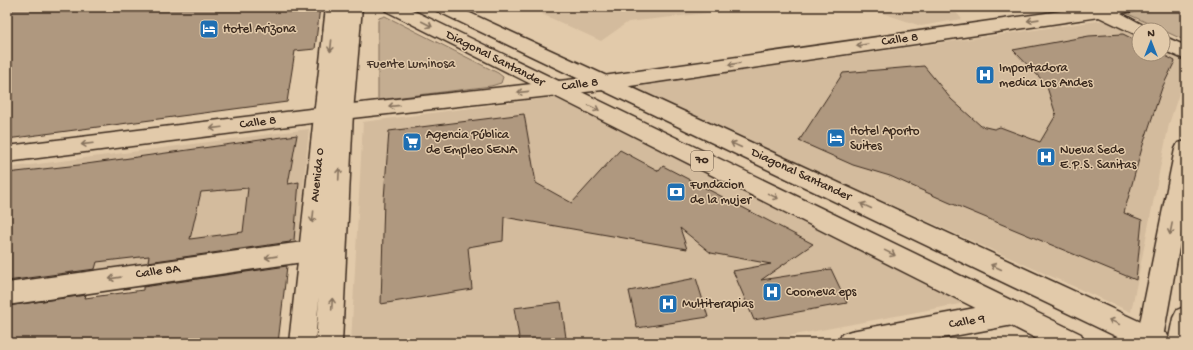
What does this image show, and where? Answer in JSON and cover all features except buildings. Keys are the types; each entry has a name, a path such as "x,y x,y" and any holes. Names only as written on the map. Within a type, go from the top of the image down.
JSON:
{"street":[{"name":"Avenida 0","path":"329,343 335,7"},
{"name":"Avenida 0","path":"302,343 310,251 353,7"},
{"name":"Diagonal Santander","path":"392,7 1072,343"},
{"name":"Diagonal Santander","path":"443,7 1152,342"},
{"name":"Calle 8","path":"7,154 603,83 1097,9 1127,7"},
{"path":"1097,9 1131,26"},
{"path":"1171,46 1186,54"},
{"path":"1152,342 1186,150"},
{"name":"Calle 8A","path":"7,294 310,251"},
{"name":"Calle 9","path":"851,343 1012,313"},
{"path":"1181,343 1186,318"}],"shaded area":[{"path":"550,7 759,7 628,22 601,41 542,14"},
{"path":"864,7 951,7 962,19 921,26"},
{"path":"1119,18 1131,26 1131,62 1171,62 1171,51 1186,60 1186,72 1169,124 1131,312 627,87"},
{"path":"564,96 970,302 751,343 351,343 363,122"},
{"path":"309,129 298,242 7,285 7,168"}],"green space":[{"path":"1173,7 1186,7 1186,41 1171,34 1171,22 1145,22 1126,13"},
{"name":"Fuente Luminosa","path":"385,16 498,73 503,77 501,83 491,86 378,100 378,21 379,18"}],"place":[{"name":"Hotel Arizona","path":"209,29"},
{"name":"Importadora medica Los Andes","path":"985,75"},
{"name":"Hotel Aporto Suites","path":"836,138"},
{"name":"Agencia Pública de Empleo SENA","path":"412,142"},
{"name":"Nueva Sede E.P.S. Sanitas","path":"1046,157"},
{"name":"Fundacion de la mujer","path":"676,192"},
{"name":"Coomeva eps","path":"772,292"},
{"name":"Multiterapias","path":"668,304"}]}
